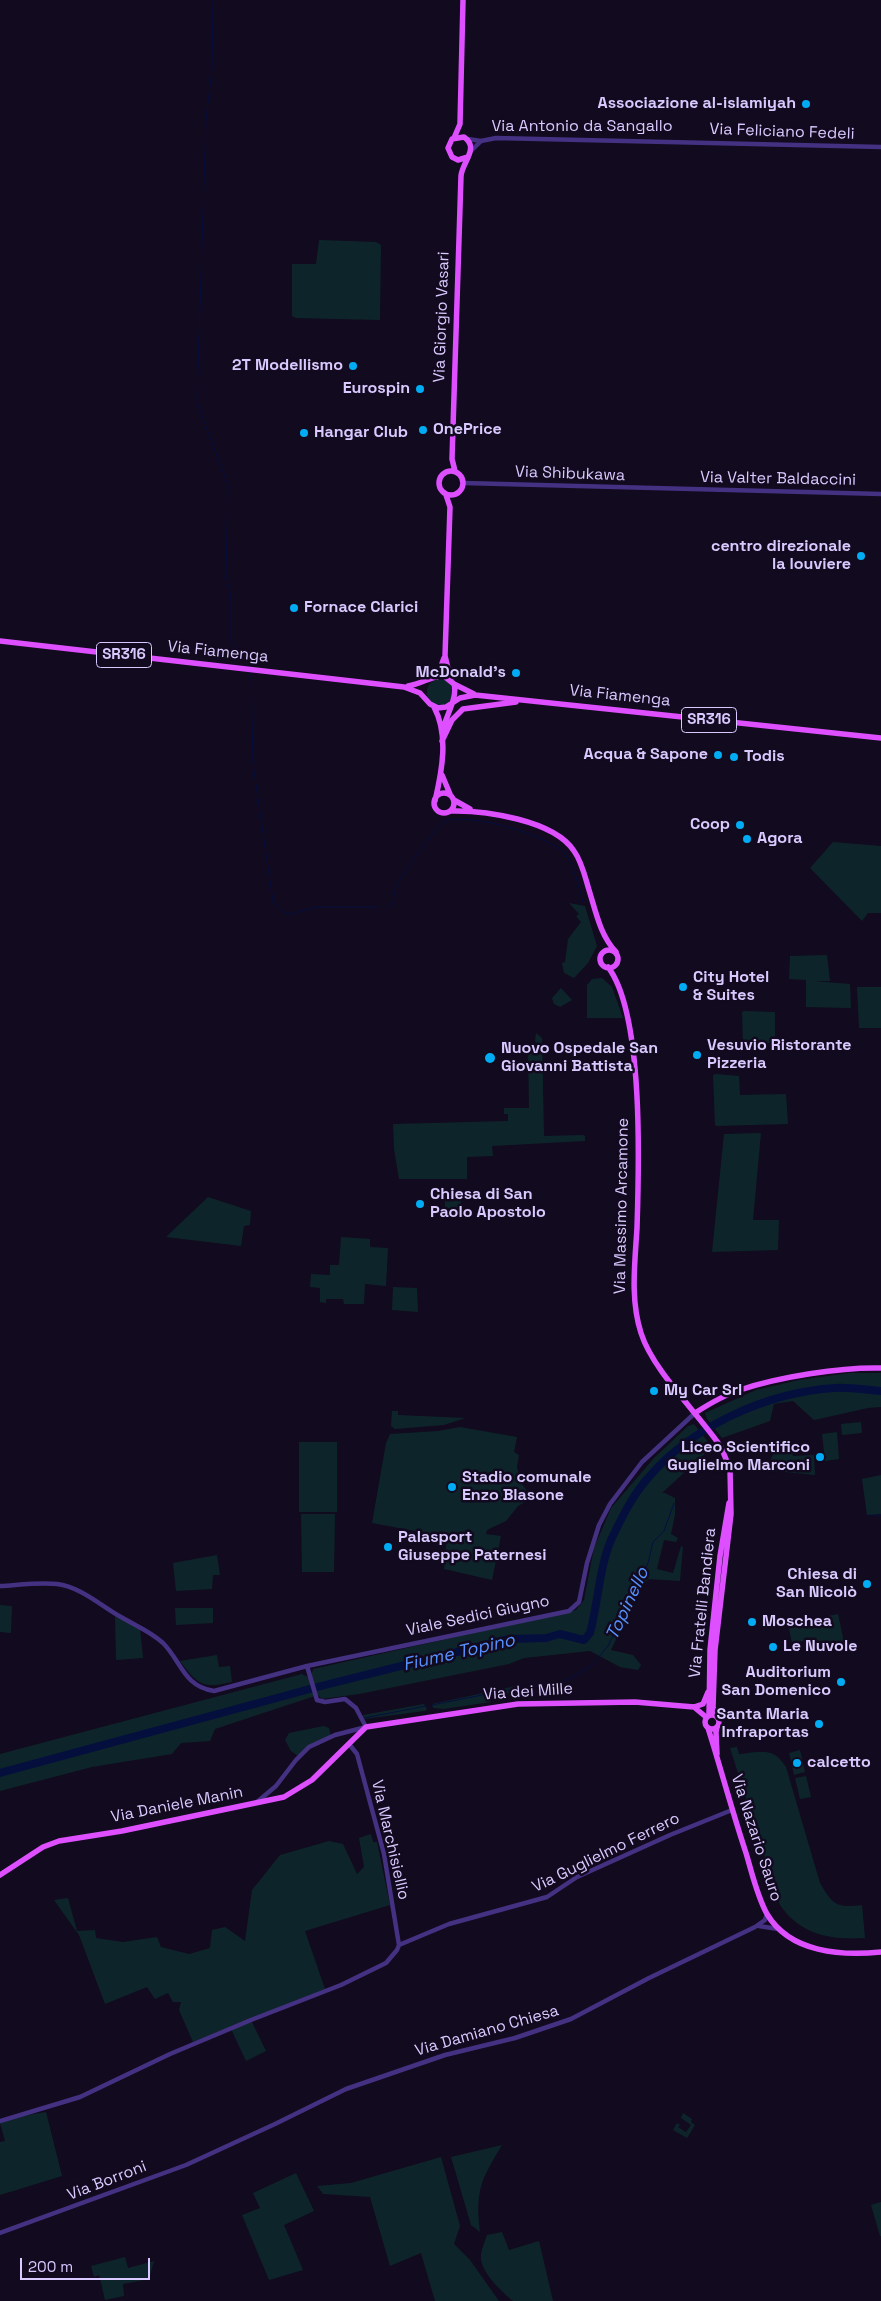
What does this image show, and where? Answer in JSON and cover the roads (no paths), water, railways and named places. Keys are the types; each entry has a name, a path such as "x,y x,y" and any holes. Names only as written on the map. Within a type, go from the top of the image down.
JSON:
{"main road":[{"name":"Via Antonio da Sangallo","path":"452,157 448,148 460,124 464,0"},
{"name":"Via Antonio da Sangallo","path":"460,124 472,150 468,157"},
{"name":"Via Antonio da Sangallo","path":"454,138 466,138"},
{"path":"452,157 462,160 468,157"},
{"name":"Via Giorgio Vasari","path":"452,157 459,167 461,176"},
{"name":"Via Giorgio Vasari","path":"455,471 452,458 461,176 463,164 468,157"},
{"name":"Via Giorgio Vasari","path":"447,472 452,458"},
{"path":"446,495 454,495 461,491 464,483 461,476 455,471 447,472 441,477 439,485 446,495 450,506"},
{"path":"434,677 440,669 444,656 450,506 454,495"},
{"name":"Via Fiamenga","path":"0,641 404,687 420,693 434,707 446,707 466,696 475,695 881,738"},
{"path":"442,731 456,693 444,656"},
{"name":"Via Fiamenga","path":"404,687 427,682 434,677 444,676 475,695"},
{"path":"426,701 424,691 427,682"},
{"path":"442,741 452,720 463,709 498,703 538,701"},
{"path":"434,707 439,716 442,731 441,773 435,806 439,811 445,812 454,806 441,773"},
{"path":"435,800 440,794 452,798"},
{"name":"Via Massimo Arcamone","path":"452,798 472,810"},
{"name":"Via Massimo Arcamone","path":"450,810 472,810 543,828 566,842 574,850 581,865 602,934 601,961 608,968 617,984 633,1036 638,1179 634,1285 636,1311 641,1333 652,1357 695,1413"},
{"name":"Via Massimo Arcamone","path":"602,934 616,952 617,984"},
{"path":"602,953 610,950 616,952"},
{"path":"608,968 614,966 617,962"},
{"name":"Viale Sedici Giugno","path":"695,1413 739,1390 762,1384 831,1371 881,1368"},
{"name":"Via Fratelli Bandiera","path":"695,1413 726,1456 730,1469 731,1514 715,1650 714,1707 710,1715"},
{"name":"Via Fratelli Bandiera","path":"710,1715 708,1692 710,1650 719,1564 731,1495"},
{"path":"694,1707 703,1704 708,1692"},
{"name":"Via dei Mille","path":"366,1727 518,1704 635,1702 694,1707"},
{"path":"694,1707 710,1715 719,1720 718,1727 708,1728 705,1723 710,1715"},
{"name":"Via Daniele Manin","path":"0,1875 43,1847 58,1842 122,1831 284,1797 298,1790 350,1744 366,1727"},
{"name":"Via Nazario Sauro","path":"718,1727 716,1732 718,1763"},
{"name":"Via Nazario Sauro","path":"708,1728 766,1914 782,1930 804,1945 820,1950 856,1954 881,1952"}],"street":[{"name":"Via Antonio da Sangallo","path":"466,138 481,141 505,138 682,142"},
{"name":"Via Antonio da Sangallo","path":"472,150 481,141"},
{"name":"Via Feliciano Fedeli","path":"682,142 881,147"},
{"name":"Via Shibukawa","path":"464,483 675,489"},
{"name":"Via Valter Baldaccini","path":"675,489 881,494"},
{"name":"Viale Sedici Giugno","path":"0,1586 58,1584 85,1594 124,1619 147,1630 164,1644 188,1677 202,1689 214,1691 307,1666 568,1611 575,1608 582,1595 587,1562 598,1525 610,1504 642,1462 695,1413"},
{"path":"254,1804 276,1786 299,1756 316,1743 366,1727 356,1708 344,1699 317,1700 307,1666"},
{"name":"Via Marchisiellio","path":"350,1744 357,1754 384,1854 399,1945"},
{"name":"Via Guglielmo Ferrero","path":"399,1945 449,1924 503,1911 547,1897 570,1881 645,1846 732,1810"},
{"name":"Via Damiano Chiesa","path":"222,2148 346,2089 445,2055 514,2038 582,2015 649,1978 755,1927 765,1920 766,1914"},
{"path":"755,1927 765,1926 782,1930"},
{"path":"0,2121 80,2096 251,2020 341,1986 386,1964 399,1945"},
{"name":"Via Borroni","path":"0,2233 186,2165 222,2148"}],"waterway":[{"path":"213,0 212,69 206,120 197,399 228,485 226,575 231,597 231,641 250,662 251,667"},
{"path":"251,671 253,764 273,902 284,913 290,914 317,907 377,907"},
{"path":"388,907 393,903 397,885 428,840 441,824 445,821 456,819 488,822 507,827 542,839 555,846 568,858 576,876 583,902"},
{"name":"Fiume Topino","path":"0,1773 321,1686 509,1639 546,1638 560,1634 584,1640 590,1633 593,1622 601,1574 611,1540 637,1492 666,1459 686,1443 733,1415 784,1396 835,1388 881,1391"},
{"name":"Topinello","path":"556,1684 573,1677 591,1666 608,1646 648,1563 653,1542 664,1531 674,1503"},
{"name":"Topinello","path":"869,1516 881,1515"},
{"name":"Topinello","path":"432,1705 502,1691 551,1685"},
{"name":"Topinello","path":"255,1704 258,1708"},
{"name":"Topinello","path":"364,1718 426,1706"}],"place":[{"name":"Associazione al-islamiyah","path":"806,104"},
{"name":"2T Modellismo","path":"353,366"},
{"name":"Eurospin","path":"420,389"},
{"name":"OnePrice","path":"423,430"},
{"name":"Hangar Club","path":"304,433"},
{"name":"centro direzionale la louviere","path":"861,556"},
{"name":"Fornace Clarici","path":"294,608"},
{"name":"McDonald's","path":"516,673"},
{"name":"Acqua & Sapone","path":"718,755"},
{"name":"Todis","path":"734,757"},
{"name":"Coop","path":"740,825"},
{"name":"Agora","path":"747,839"},
{"name":"City Hotel & Suites","path":"683,987"},
{"name":"Vesuvio Ristorante Pizzeria","path":"697,1055"},
{"name":"Nuovo Ospedale San Giovanni Battista","path":"490,1058"},
{"name":"Chiesa di San Paolo Apostolo","path":"420,1204"},
{"name":"My Car Srl","path":"654,1391"},
{"name":"Liceo Scientifico Guglielmo Marconi","path":"820,1457"},
{"name":"Stadio comunale Enzo Blasone","path":"452,1487"},
{"name":"Palasport Giuseppe Paternesi","path":"388,1547"},
{"name":"Chiesa di San Nicolò","path":"867,1584"},
{"name":"Moschea","path":"752,1622"},
{"name":"Le Nuvole","path":"773,1647"},
{"name":"Auditorium San Domenico","path":"841,1682"},
{"name":"Santa Maria Infraportas","path":"819,1724"},
{"name":"calcetto","path":"797,1763"}]}
